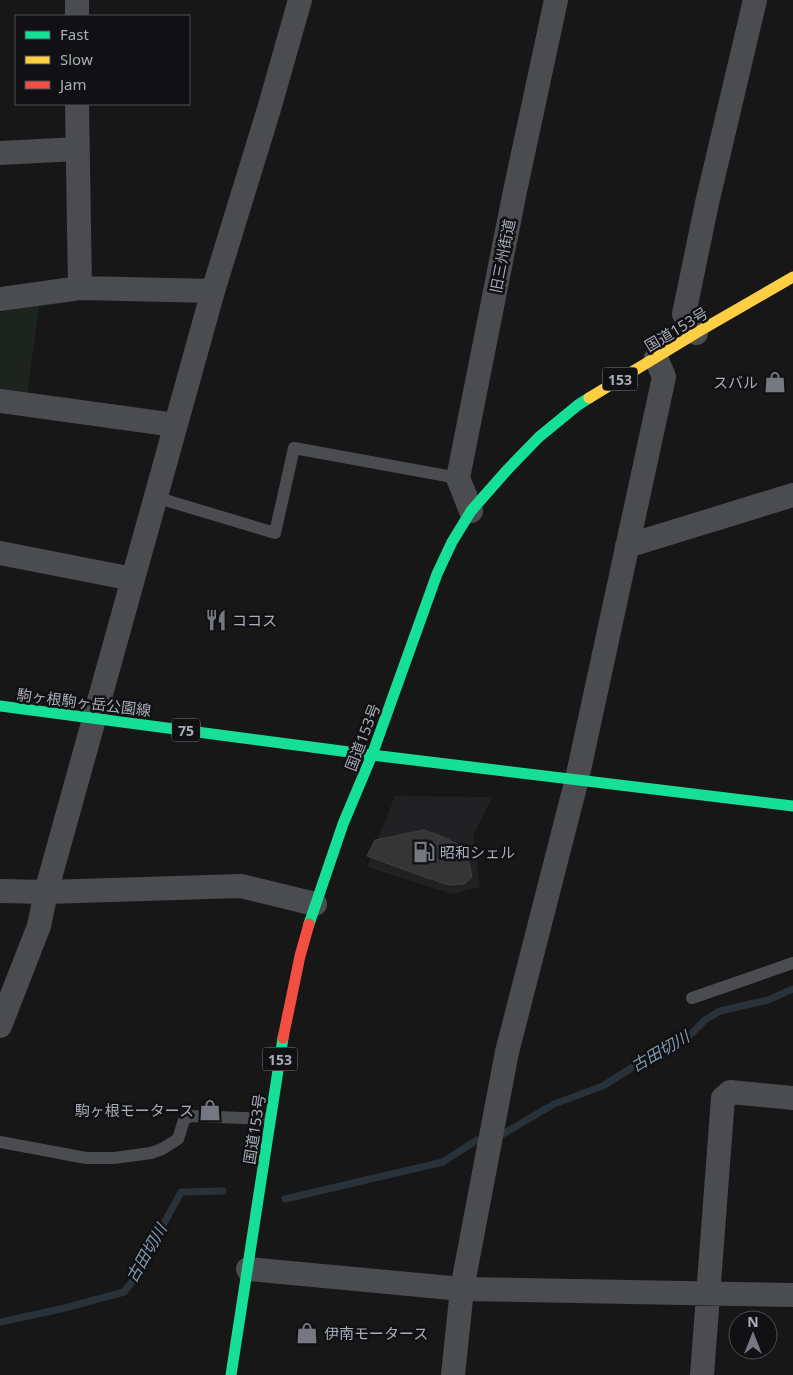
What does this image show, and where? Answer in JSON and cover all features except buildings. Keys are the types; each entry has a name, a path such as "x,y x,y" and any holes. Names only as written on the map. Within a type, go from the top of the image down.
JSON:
{"main road":[{"name":"国道153号","path":"231,1375 285,1022 300,956 315,904 343,824 372,755 437,574 452,542 471,512 539,437 578,405 696,333 793,277"},
{"name":"駒ヶ根駒ヶ岳公園線","path":"0,706 372,755 793,806"}],"street":[{"path":"77,15 78,0"},
{"path":"0,1026 39,926 46,892 212,291 266,119 300,0"},
{"name":"旧三州街道","path":"458,478 515,191 556,0"},
{"path":"696,333 684,314 707,203 755,0"},
{"path":"77,105 76,149 80,288"},
{"path":"0,153 76,149"},
{"path":"0,299 80,288 212,291"},
{"path":"452,1375 462,1289 507,1052 577,779 664,377 656,358"},
{"path":"0,401 175,425"},
{"path":"458,478 471,512"},
{"path":"627,546 793,495"},
{"path":"0,553 132,579"},
{"path":"0,891 46,892 242,886 315,904"},
{"path":"702,1375 723,1098 730,1092 793,1098"},
{"path":"248,1269 462,1289 793,1294"}],"lane":[{"path":"155,496 275,533 294,448 458,478"},
{"path":"692,998 793,963"},
{"path":"0,1142 86,1158 114,1158 151,1153 162,1149 178,1139 184,1120 190,1116 270,1119"}],"shaded area":[{"path":"39,306 27,396 0,392 0,312"},
{"name":"昭和シェル","path":"395,796 492,797 473,836 480,887 452,894 367,867"}],"waterway":[{"name":"古田切川","path":"503,1134 554,1104 603,1086 672,1042 685,1040 705,1020 720,1011 768,1000 793,989"},
{"name":"古田切川","path":"285,1199 443,1162 477,1140"},
{"name":"古田切川","path":"0,1322 61,1309 124,1292 134,1279 181,1192 223,1191"}],"traffic: fast":[{"path":"309,924 343,824 372,755 437,574 452,542 471,511 508,469 539,437 589,398"},
{"path":"0,706 372,755"},
{"path":"372,755 793,806"},
{"path":"231,1375 283,1038"}],"traffic: slow":[{"path":"589,398 793,277"}],"traffic: jam":[{"path":"283,1038 300,956 309,924"}],"place":[{"name":"スバル","path":"775,382"},
{"name":"ココス","path":"216,620"},
{"name":"昭和シェル","path":"424,852"},
{"name":"駒ヶ根モータース","path":"210,1110"},
{"name":"伊南モータース","path":"307,1333"}]}
